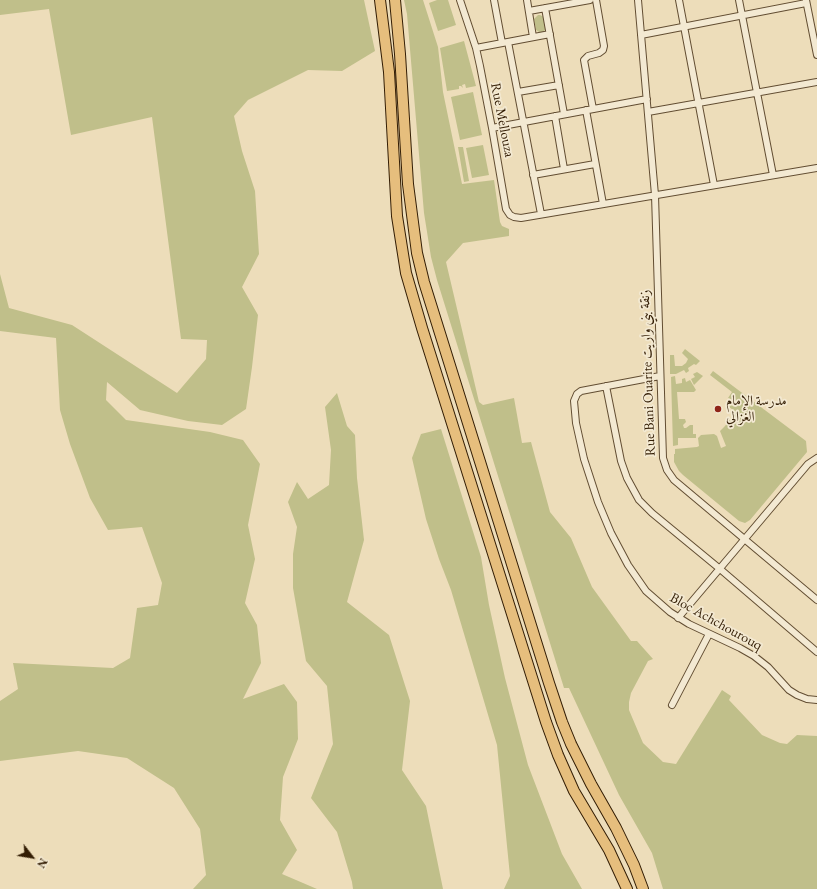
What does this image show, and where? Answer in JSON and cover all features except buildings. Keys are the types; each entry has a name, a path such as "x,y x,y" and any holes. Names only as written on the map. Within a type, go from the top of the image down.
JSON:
{"highway":[{"path":"380,0 389,72 397,216 406,273 546,722 558,755 574,791 609,850 628,889"},
{"path":"395,0 408,184 416,246 424,282 562,722 571,744 622,840 644,889"}],"street":[{"name":"Rue Mellouza","path":"460,0 476,48 508,212 510,215 517,218 817,168"},
{"path":"494,0 518,92 541,214"},
{"path":"527,0 534,37"},
{"path":"529,11 590,0"},
{"path":"593,109 584,60 588,56 599,54 603,50 604,46 596,0"},
{"name":"Rue Bani Ouarite زنقة بني واريت","path":"638,0 655,195 662,454 667,470 674,480 817,600"},
{"path":"679,0 714,185"},
{"path":"739,0 773,175"},
{"path":"641,35 806,2 817,55"},
{"path":"545,8 564,114"},
{"path":"476,48 550,34"},
{"path":"648,112 817,82"},
{"path":"518,92 559,85"},
{"path":"492,128 647,99"},
{"path":"586,110 603,204"},
{"path":"555,116 564,169"},
{"path":"534,175 595,164"},
{"path":"660,376 606,386 621,461 626,478 634,493 652,513 817,652"},
{"name":"Bloc Achchourouq","path":"606,386 581,391 577,394 574,401 576,423 590,480 606,521 621,552 646,591 659,604 678,618 754,656 768,667 789,690 807,699 817,700"},
{"path":"678,618 808,464 817,458"},
{"path":"672,705 709,634"}],"shaded area":[{"path":"0,0 364,0 375,51 342,71 308,70 248,100 234,116 242,151 255,191 259,254 242,287 258,315 246,409 222,425 188,421 140,410 107,382 106,400 126,420 210,432 243,440 260,464 248,525 255,559 245,603 257,625 261,663 243,699 284,684 297,702 298,739 283,777 280,820 297,850 282,874 317,889 193,889 206,875 200,829 174,788 127,758 78,751 0,761 0,701 18,689 13,663 113,668 130,658 137,608 158,605 162,583 142,527 108,530 90,498 70,444 60,410 56,338 0,331 0,274 9,308 72,325 177,393 206,359 207,340 181,339 152,117 71,135 49,9 0,15"},
{"path":"404,0 423,0 438,47 443,92 462,184 494,180 500,222 502,226 509,229 509,236 463,243 446,262 479,402 483,405 514,398 522,443 531,442 550,512 571,538 592,587 631,641 637,641 653,659 648,661 631,693 629,702 629,710 643,743 663,762 676,764 722,690 731,696 729,700 762,735 780,743 787,744 797,735 817,736 817,889 663,889 652,853 619,795 569,688 564,688 431,257 424,213 407,14"},
{"path":"437,0 448,0 456,25 438,31 429,3"},
{"path":"538,15 544,17 546,29 543,32 536,30 534,19"},
{"path":"464,41 476,86 466,88 465,84 462,85 463,88 459,86 459,89 447,91 440,48"},
{"path":"473,92 482,135 460,140 451,97"},
{"path":"483,145 489,175 472,178 466,148"},
{"path":"458,147 463,147 469,181 464,182"},
{"path":"685,349 700,361 696,365 694,364 688,368 689,371 686,373 684,370 676,374 670,374 670,355 674,355 675,366 682,366 688,359 682,353"},
{"name":"مدرسة الإمام الغزالي","path":"713,371 806,441 807,452 750,520 745,523 739,521 683,475 674,462 675,449 699,446 698,438 701,435 714,434 717,436 721,448 726,446 720,431 736,412 729,407 735,404 736,401 728,398 732,392 710,375"},
{"path":"697,372 703,376 694,385 691,379 695,377 693,374"},
{"path":"675,376 676,384 682,383 682,379 685,378 686,382 690,380 696,390 694,392 677,392 679,419 685,419 686,422 683,425 684,428 693,425 693,434 696,434 696,438 678,438 678,445 673,446 671,377"},
{"path":"337,393 347,426 355,435 357,478 364,540 347,602 389,635 410,701 402,770 426,806 443,889 353,889 337,832 311,798 333,744 327,686 306,661 293,588 293,554 297,527 288,502 297,482 308,499 329,485 331,450 325,407"},
{"path":"441,429 481,557 489,605 505,678 528,765 562,854 582,889 504,889 510,876 497,745 451,590 426,519 412,458 421,434"}],"place":[{"name":"مدرسة الإمام الغزالي","path":"718,409"}]}
